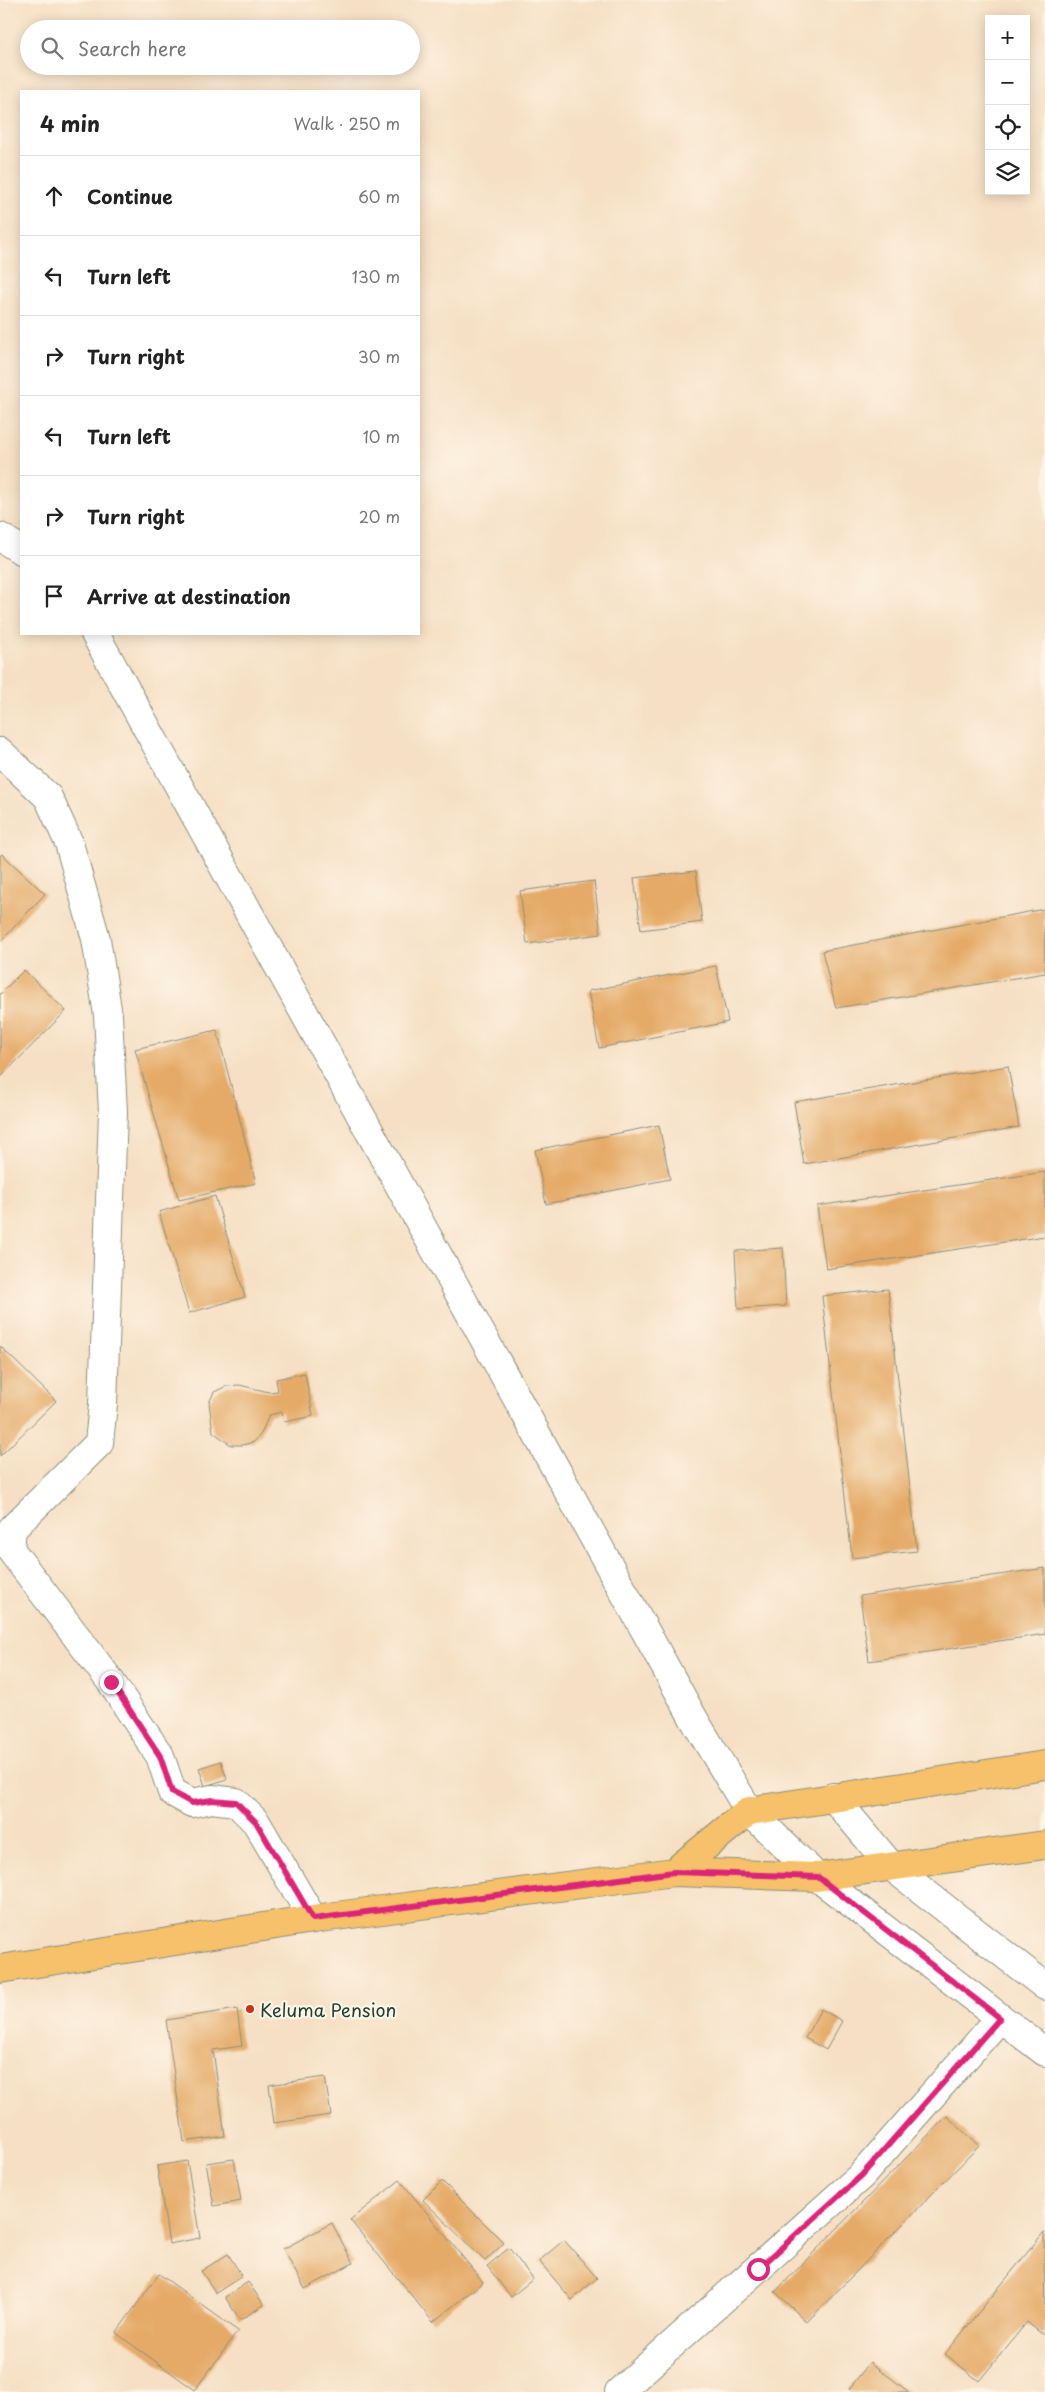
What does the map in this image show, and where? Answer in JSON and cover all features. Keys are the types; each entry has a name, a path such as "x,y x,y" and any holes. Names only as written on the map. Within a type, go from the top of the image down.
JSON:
{"main road":[{"path":"674,1872 748,1811 1045,1765"},
{"path":"0,1969 313,1919 674,1872 818,1877 1045,1844"}],"street":[{"path":"0,537 20,549"},
{"path":"96,635 695,1721 748,1811 818,1877 1045,2052"},
{"path":"0,752 48,797 69,843 96,939 108,1015 113,1112 103,1404 99,1443 12,1528 10,1549 111,1682 160,1756 172,1792 192,1803 212,1800 236,1802 256,1822 313,1919"},
{"path":"833,1797 892,1867 1045,1986"},
{"path":"619,2392 862,2175 1000,2018"}],"building":[{"path":"2,854 45,894 0,942 0,856"},
{"path":"696,871 702,922 641,930 634,878"},
{"path":"594,881 601,934 527,944 520,891"},
{"path":"1044,909 1045,973 836,1008 822,951"},
{"path":"716,966 728,1022 599,1048 588,991"},
{"path":"24,970 66,1011 0,1078 0,994"},
{"path":"217,1030 256,1183 179,1200 135,1049"},
{"path":"1008,1066 1019,1127 804,1164 794,1102"},
{"path":"659,1125 670,1179 546,1204 535,1150"},
{"path":"1045,1172 1045,1236 826,1269 817,1206"},
{"path":"215,1196 245,1297 189,1313 159,1212"},
{"path":"783,1248 786,1306 738,1309 735,1251"},
{"path":"888,1289 917,1551 852,1558 822,1296"},
{"path":"0,1346 56,1401 0,1456"},
{"path":"305,1373 313,1416 284,1422 282,1412 269,1415 261,1434 254,1442 242,1445 231,1445 213,1432 209,1403 214,1392 227,1386 239,1385 269,1392 278,1391 276,1379"},
{"path":"1045,1568 1045,1634 869,1661 860,1596"},
{"path":"221,1761 227,1779 205,1786 199,1768"},
{"path":"237,2009 242,2046 213,2050 225,2136 184,2142 166,2020"},
{"path":"821,2009 842,2021 826,2050 805,2038"},
{"path":"325,2077 331,2115 274,2123 269,2085"},
{"path":"947,2116 979,2146 807,2322 775,2292"},
{"path":"234,2159 241,2201 214,2206 206,2163"},
{"path":"187,2161 200,2238 169,2244 157,2166"},
{"path":"400,2180 483,2282 433,2322 350,2220"},
{"path":"442,2181 504,2243 485,2261 423,2200"},
{"path":"332,2223 353,2263 305,2289 283,2249"},
{"path":"1044,2232 1045,2332 1043,2335 1027,2322 979,2381 945,2354"},
{"path":"564,2240 597,2278 572,2300 539,2261"},
{"path":"509,2248 533,2279 511,2297 487,2266"},
{"path":"228,2254 242,2276 216,2293 201,2271"},
{"path":"159,2274 238,2331 195,2390 116,2333"},
{"path":"248,2282 264,2305 240,2320 225,2297"},
{"path":"870,2362 909,2392 853,2392 849,2389"}],"place":[{"name":"Keluma Pension","path":"250,2009"}],"route":[{"path":"111,1682 160,1756 172,1792 192,1803 212,1800 236,1802 256,1822 313,1919 674,1872 818,1877 1000,2018 862,2175 758,2269"}]}
